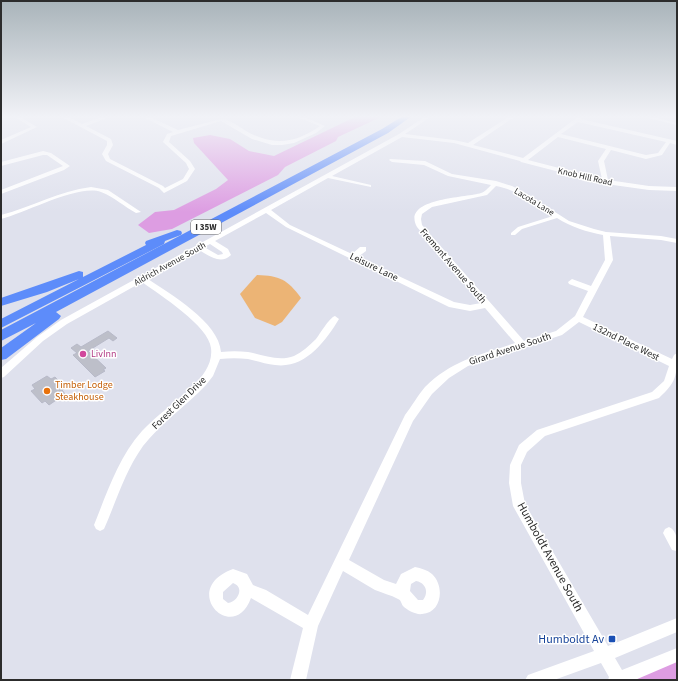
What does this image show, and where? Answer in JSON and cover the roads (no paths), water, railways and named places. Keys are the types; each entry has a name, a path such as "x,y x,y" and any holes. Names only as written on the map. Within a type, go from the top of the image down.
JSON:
{"highway":[{"name":"I 35W","path":"1,324 339,148"},
{"name":"I 35W","path":"1,336 351,148"},
{"path":"1,302 50,287 155,240 177,233"},
{"path":"1,355 22,338 61,312 170,246"}],"street":[{"path":"108,148 105,154 108,160 161,187 164,191 185,180 192,169 188,162 172,148"},
{"name":"Aldrich Avenue South","path":"1,374 38,341 64,322 211,242 378,148"},
{"name":"Knob Hill Road","path":"478,148 570,174 606,182 641,187 677,189"},
{"path":"523,161 541,148"},
{"path":"606,182 601,161 608,148 639,156 653,157 660,154 664,148"},
{"path":"1,164 43,153 49,154 66,166 62,169 1,192"},
{"name":"Lacota Lane","path":"392,160 425,163 450,175 496,183 522,193 558,216 579,227 606,234 644,236 677,241"},
{"path":"327,176 369,186"},
{"name":"Fremont Avenue South","path":"496,183 485,194 426,207 417,214 416,220 419,226 522,345"},
{"path":"1,217 20,212 73,191 90,188 102,190 138,212"},
{"name":"Leisure Lane","path":"266,210 288,226 452,305 470,308 487,305"},
{"path":"513,234 520,228 558,216"},
{"name":"Girard Avenue South","path":"298,680 311,625 409,418 428,391 446,375 465,363 559,333 578,318 609,260 609,249 606,234"},
{"path":"200,248 216,257 220,258 227,255 225,251 211,242"},
{"path":"353,257 363,249"},
{"path":"142,279 187,311 215,342 216,356 243,354 280,362 295,360 306,354 325,336 335,319"},
{"path":"572,282 594,290"},
{"name":"132nd Place West","path":"578,318 676,361"},
{"name":"Forest Glen Drive","path":"100,525 127,464 139,443 160,419 204,382 212,369 216,356"},
{"name":"Humboldt Avenue South","path":"617,680 519,506 513,479 517,457 527,443 541,434 656,395 668,383 676,361"},
{"path":"669,533 677,545"},
{"path":"340,562 380,585 404,594"},
{"path":"247,588 261,594 311,625"},
{"path":"533,680 603,655 677,625"},
{"path":"617,680 677,655"}],"place":[{"name":"LivInn","path":"83,354"},
{"name":"Timber Lodge Steakhouse","path":"47,391"},
{"name":"Humboldt Av","path":"612,639"}]}
